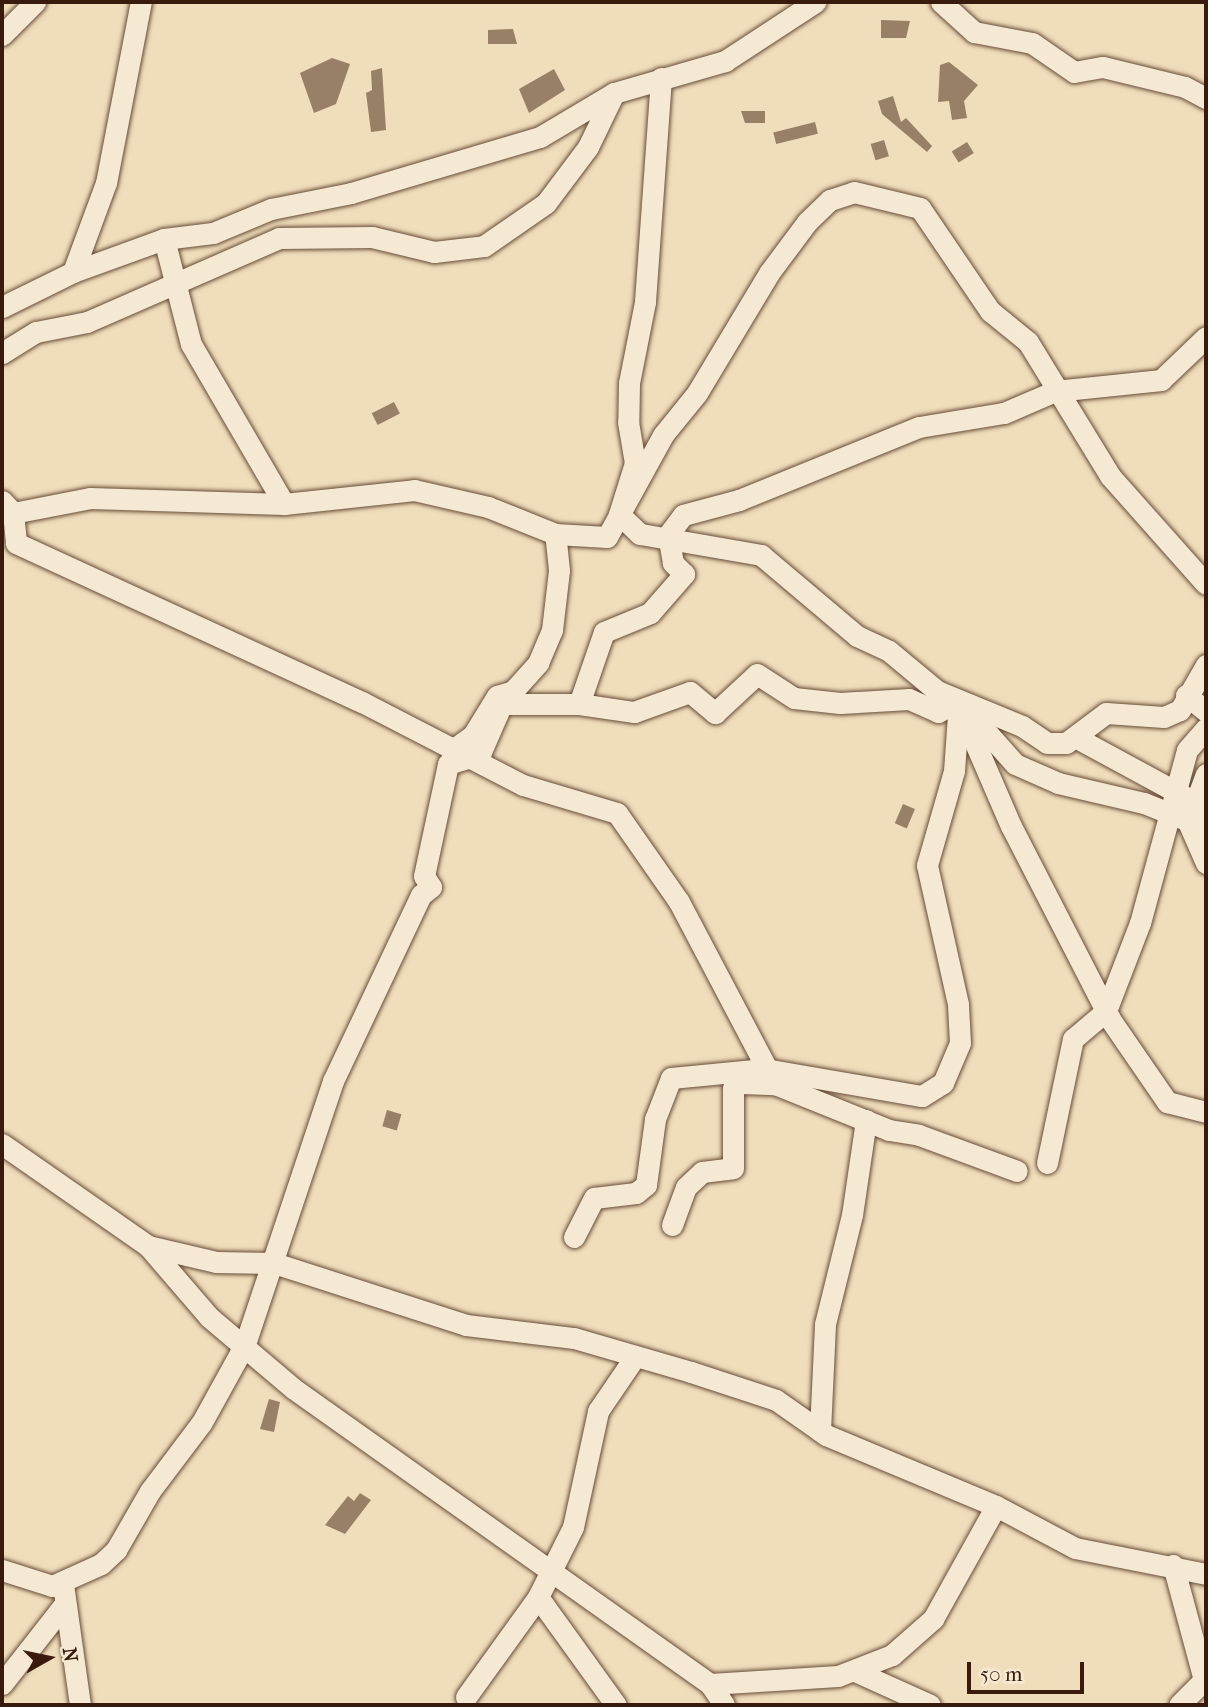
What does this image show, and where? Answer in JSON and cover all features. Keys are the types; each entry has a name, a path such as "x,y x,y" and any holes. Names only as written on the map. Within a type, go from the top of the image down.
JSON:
{"street":[{"path":"2,35 35,2"},
{"path":"73,272 106,183 141,2"},
{"path":"2,307 73,272 164,239 213,233 271,209 351,193 540,137 614,93 726,61 815,2"},
{"path":"941,2 974,32 1032,43 1074,72 1103,67 1185,87 1206,98"},
{"path":"620,514 635,463 629,383 645,302 661,78"},
{"path":"2,353 36,332 87,322 174,288 279,238 372,237 434,252 484,246 546,202 588,147 614,93"},
{"path":"1017,1171 866,1120 770,1076 679,902 617,813 523,785 457,754 362,702 16,543 7,507 90,498 284,503 414,490 488,508 555,534 607,537 663,435 697,393 769,273 807,222 830,200 854,192 920,208 990,311 1028,342 1055,391 1110,476 1206,584"},
{"path":"164,239 174,288 191,344 284,503"},
{"path":"579,704 604,632 650,613 684,574 673,564 668,535 683,515 825,467 872,443 919,428 1004,413 1055,391 1161,380 1206,337"},
{"path":"620,514 640,534 668,535 683,545 749,549 779,565 857,636 959,704 1047,743 1066,743 1107,713 1164,717 1180,710 1186,695 1206,665"},
{"path":"2,1684 63,1594 116,1550 150,1491 202,1422 245,1344 332,1081 421,895 431,887 424,876 437,802 448,764 473,735 497,695 513,691 538,663 552,630 559,570 555,534"},
{"path":"457,754 480,754 502,704 579,704 634,712 691,692 715,713 757,674 794,698 840,703 909,699 937,712 959,704"},
{"path":"1186,695 1206,711"},
{"path":"959,704 1015,764 1058,783 1168,814 1197,825"},
{"path":"959,704 1011,825 1107,1011 1167,1102 1206,1112"},
{"path":"574,1237 594,1198 636,1193 646,1185 655,1119 671,1078 770,1076 922,1096 935,1092 956,1061 960,1043 954,969 927,865 954,771 959,704"},
{"path":"1047,1163 1073,1039 1107,1011 1140,923 1187,750 1206,728"},
{"path":"1075,737 1200,805"},
{"path":"1206,774 1197,825 1206,863"},
{"path":"672,1225 686,1187 702,1172 733,1168 733,1088 770,1076"},
{"path":"820,1431 825,1324 852,1215 866,1120"},
{"path":"2,1144 148,1246 209,1317 245,1344 294,1389 386,1449 717,1699 857,1672 892,1655 933,1619 996,1506"},
{"path":"148,1246 216,1262 274,1263 466,1325 574,1338 776,1400 820,1431 996,1506 1075,1548 1173,1565 1206,1574"},
{"path":"466,1697 538,1597 550,1573 579,1508 598,1411 634,1358"},
{"path":"1173,1565 1204,1680 1179,1705"},
{"path":"2,1570 63,1594"},
{"path":"63,1594 80,1705"},
{"path":"538,1597 616,1705"},
{"path":"857,1672 930,1705"}],"building":[{"path":"881,20 910,21 906,38 881,38"},
{"path":"513,29 517,44 488,44 488,30"},
{"path":"332,58 350,64 336,104 314,113 300,73"},
{"path":"949,62 978,85 964,101 967,118 952,120 949,101 938,102 940,65"},
{"path":"382,68 386,130 371,132 366,93 372,90 371,71"},
{"path":"554,69 565,90 529,113 519,89"},
{"path":"893,96 901,122 906,118 932,146 927,152 882,114 878,101"},
{"path":"741,111 765,111 765,123 745,123"},
{"path":"815,122 818,134 776,144 773,132"},
{"path":"884,140 889,156 876,160 871,144"},
{"path":"967,142 974,153 959,163 952,152"},
{"path":"394,402 400,414 378,425 372,413"},
{"path":"903,804 915,809 907,828 895,823"},
{"path":"387,1110 401,1114 397,1130 382,1126"},
{"path":"269,1399 280,1402 274,1432 260,1429"},
{"path":"360,1493 371,1500 345,1534 325,1525 348,1496 354,1501"}]}
